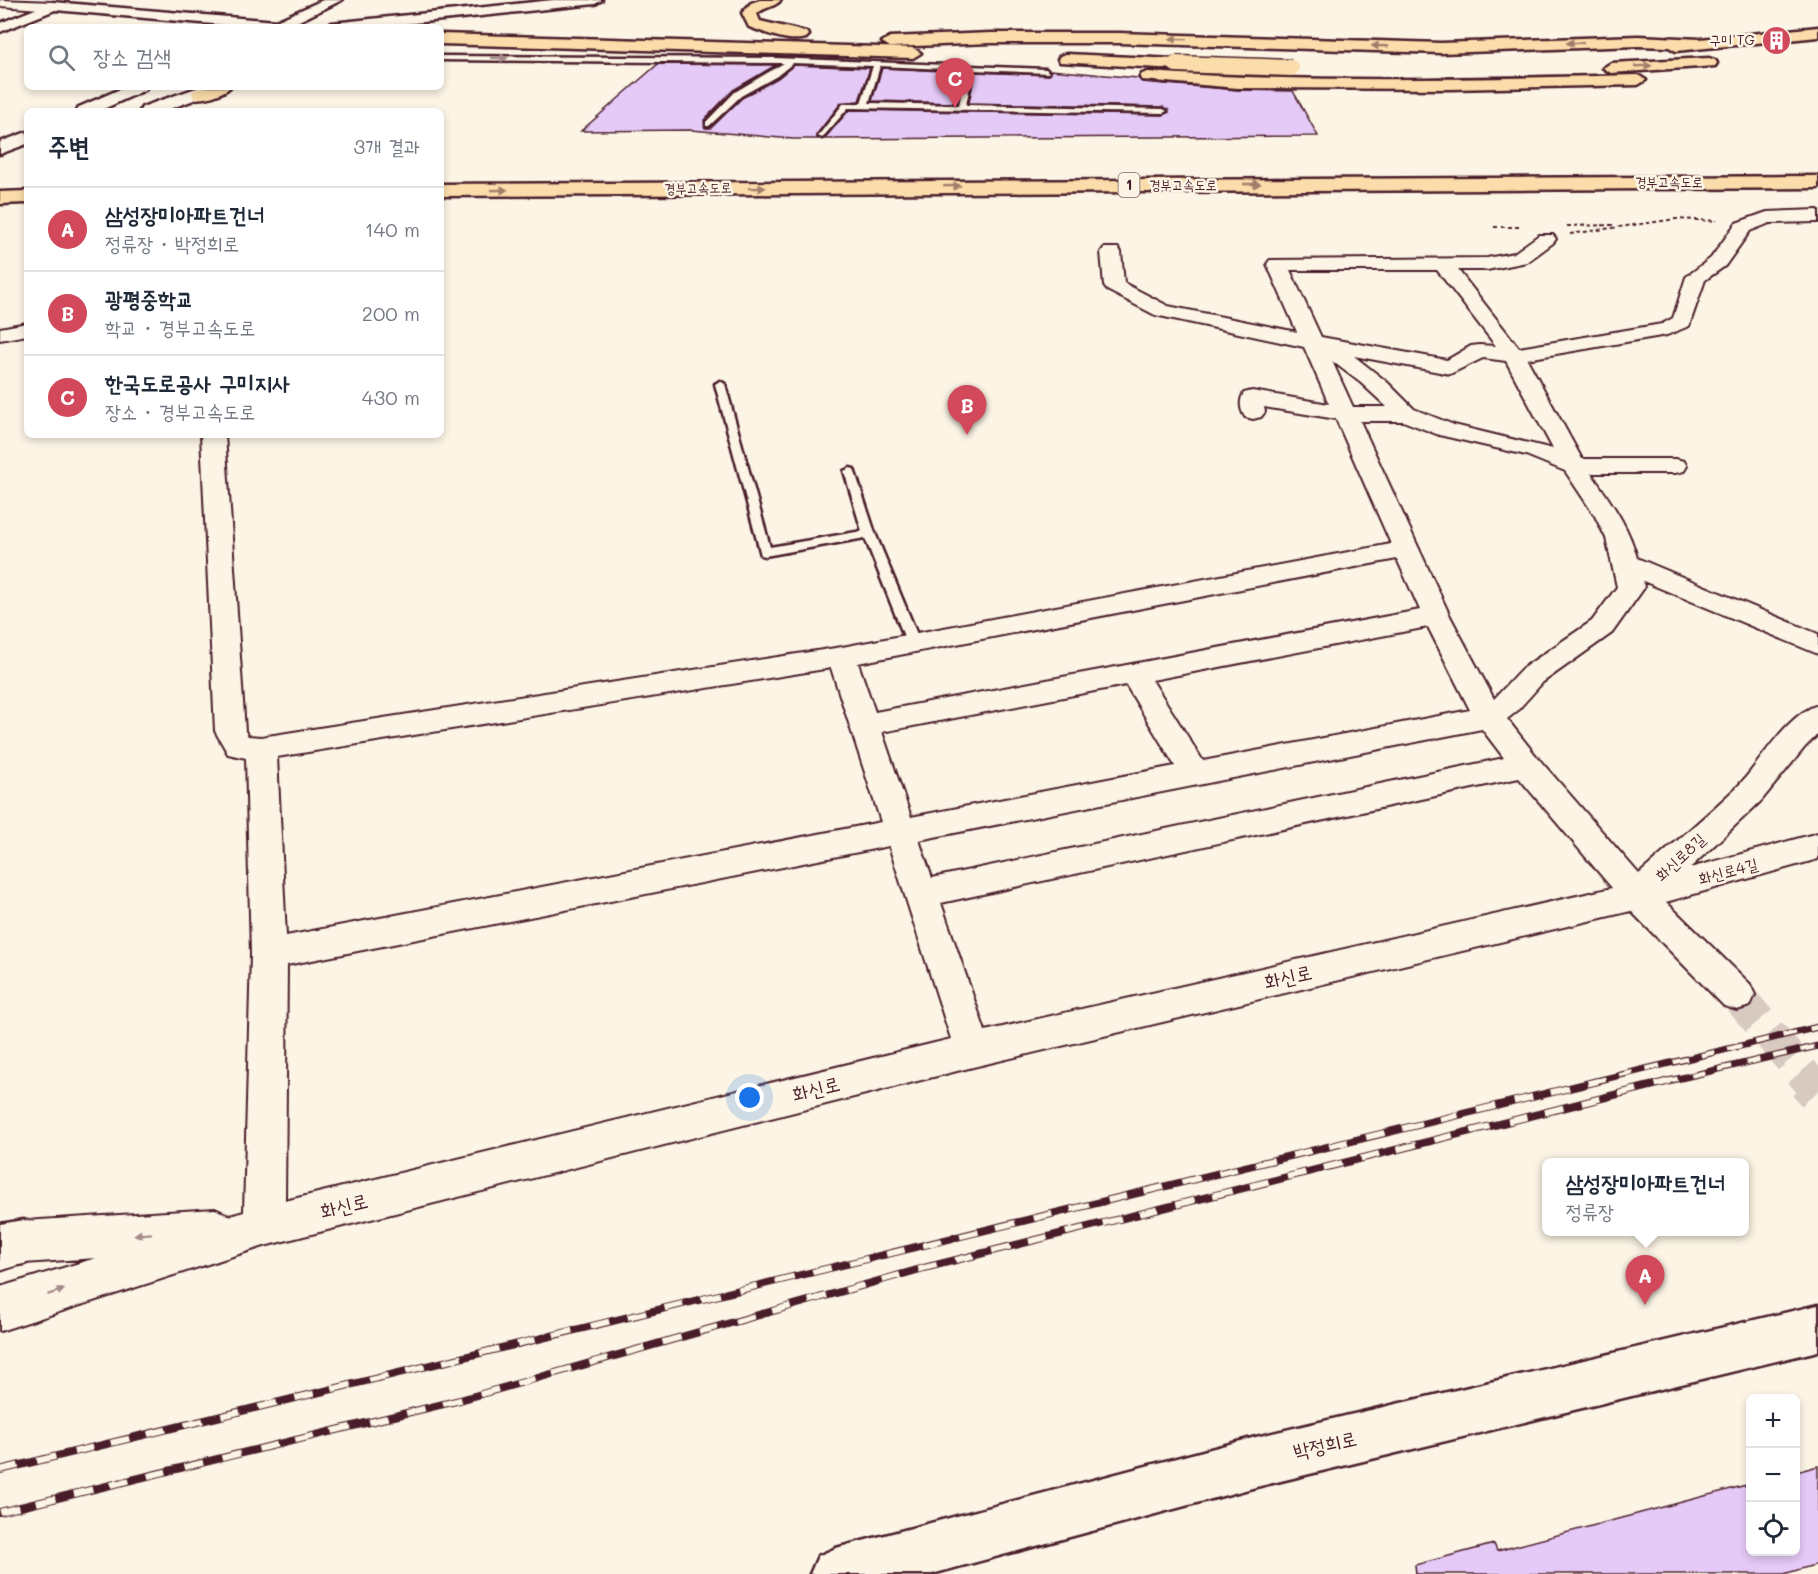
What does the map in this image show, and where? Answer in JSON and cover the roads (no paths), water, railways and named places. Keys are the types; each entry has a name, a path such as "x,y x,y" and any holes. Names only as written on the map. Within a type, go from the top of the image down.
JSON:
{"highway":[{"path":"774,0 756,6 748,13 754,24 776,32 850,41"},
{"path":"444,31 890,42 1175,59 1464,71 1722,62"},
{"path":"1415,63 1588,56 1818,32"},
{"path":"890,42 991,38 1182,38 1441,48 1638,41 1697,44"},
{"path":"444,39 1175,59"},
{"path":"1237,41 1238,83"},
{"path":"1289,64 1311,61"},
{"path":"1046,71 1238,83 1450,84 1638,80"},
{"name":"경부고속도로","path":"444,190 1818,182"},
{"path":"0,198 24,197"}],"street":[{"path":"280,24 334,0"},
{"path":"362,24 595,0"},
{"path":"0,2 60,3 257,24"},
{"path":"0,28 60,3"},
{"path":"0,33 60,3"},
{"path":"326,24 358,9"},
{"path":"398,24 454,15"},
{"path":"179,16 202,24"},
{"path":"92,108 132,90"},
{"path":"135,108 175,90"},
{"path":"157,108 208,90"},
{"path":"0,149 24,138"},
{"path":"0,167 24,156"},
{"path":"1111,252 1114,286 1162,311 1311,342 1450,367 1479,351 1514,355 1668,329 1682,322 1696,277 1718,262 1743,227 1767,218 1818,216"},
{"path":"1546,239 1520,258 1487,264 1277,264 1436,616 1489,717 1526,765 1638,896 1737,995"},
{"path":"269,954 1489,717 1506,705 1533,675 1602,627 1631,588 1620,538 1608,516 1574,466 1514,355 1443,264"},
{"path":"0,334 24,330"},
{"path":"1311,342 1349,363 1391,397 1406,414"},
{"path":"1253,412 1252,398 1346,414 1406,414 1447,430 1534,450 1574,466 1675,466"},
{"path":"213,438 231,731 239,746 261,748 842,657 1406,549"},
{"path":"1627,564 1818,645"},
{"path":"863,725 1436,616"},
{"path":"842,657 973,1050"},
{"path":"1134,675 1195,774"},
{"name":"화신로8길","path":"1638,896 1750,793 1794,739 1818,717"},
{"path":"8,1246 264,1226 269,954 261,748"},
{"path":"921,894 1526,765"},
{"name":"화신로4길","path":"1638,896 1818,846"},
{"name":"화신로","path":"0,1309 264,1226 973,1050 1638,896"},
{"name":"박정희로","path":"836,1574 1256,1462 1818,1328"}],"lane":[{"path":"526,42 750,60"},
{"path":"444,58 774,60 1046,71"},
{"path":"709,124 738,94 774,74 791,61"},
{"path":"864,105 877,65"},
{"path":"962,107 970,69"},
{"path":"822,136 846,106 1163,111"},
{"path":"720,384 765,552 869,533"},
{"path":"850,471 869,533 914,644"}],"tunnel":[{"path":"1737,995 1810,1082"},
{"path":"1809,1081 1818,1091"}],"railway":[{"path":"1592,1082 1818,1027"},
{"path":"1664,1082 1818,1046"},
{"path":"0,1470 1598,1081"},
{"path":"0,1512 460,1400 924,1268 1670,1081"}],"place":[{"name":"구미 TG","path":"1776,40"},
{"name":"한국도로공사 구미지사","path":"955,108"},
{"name":"광평중학교","path":"967,435"},
{"name":"삼성장미아파트건너","path":"1645,1305"}]}
